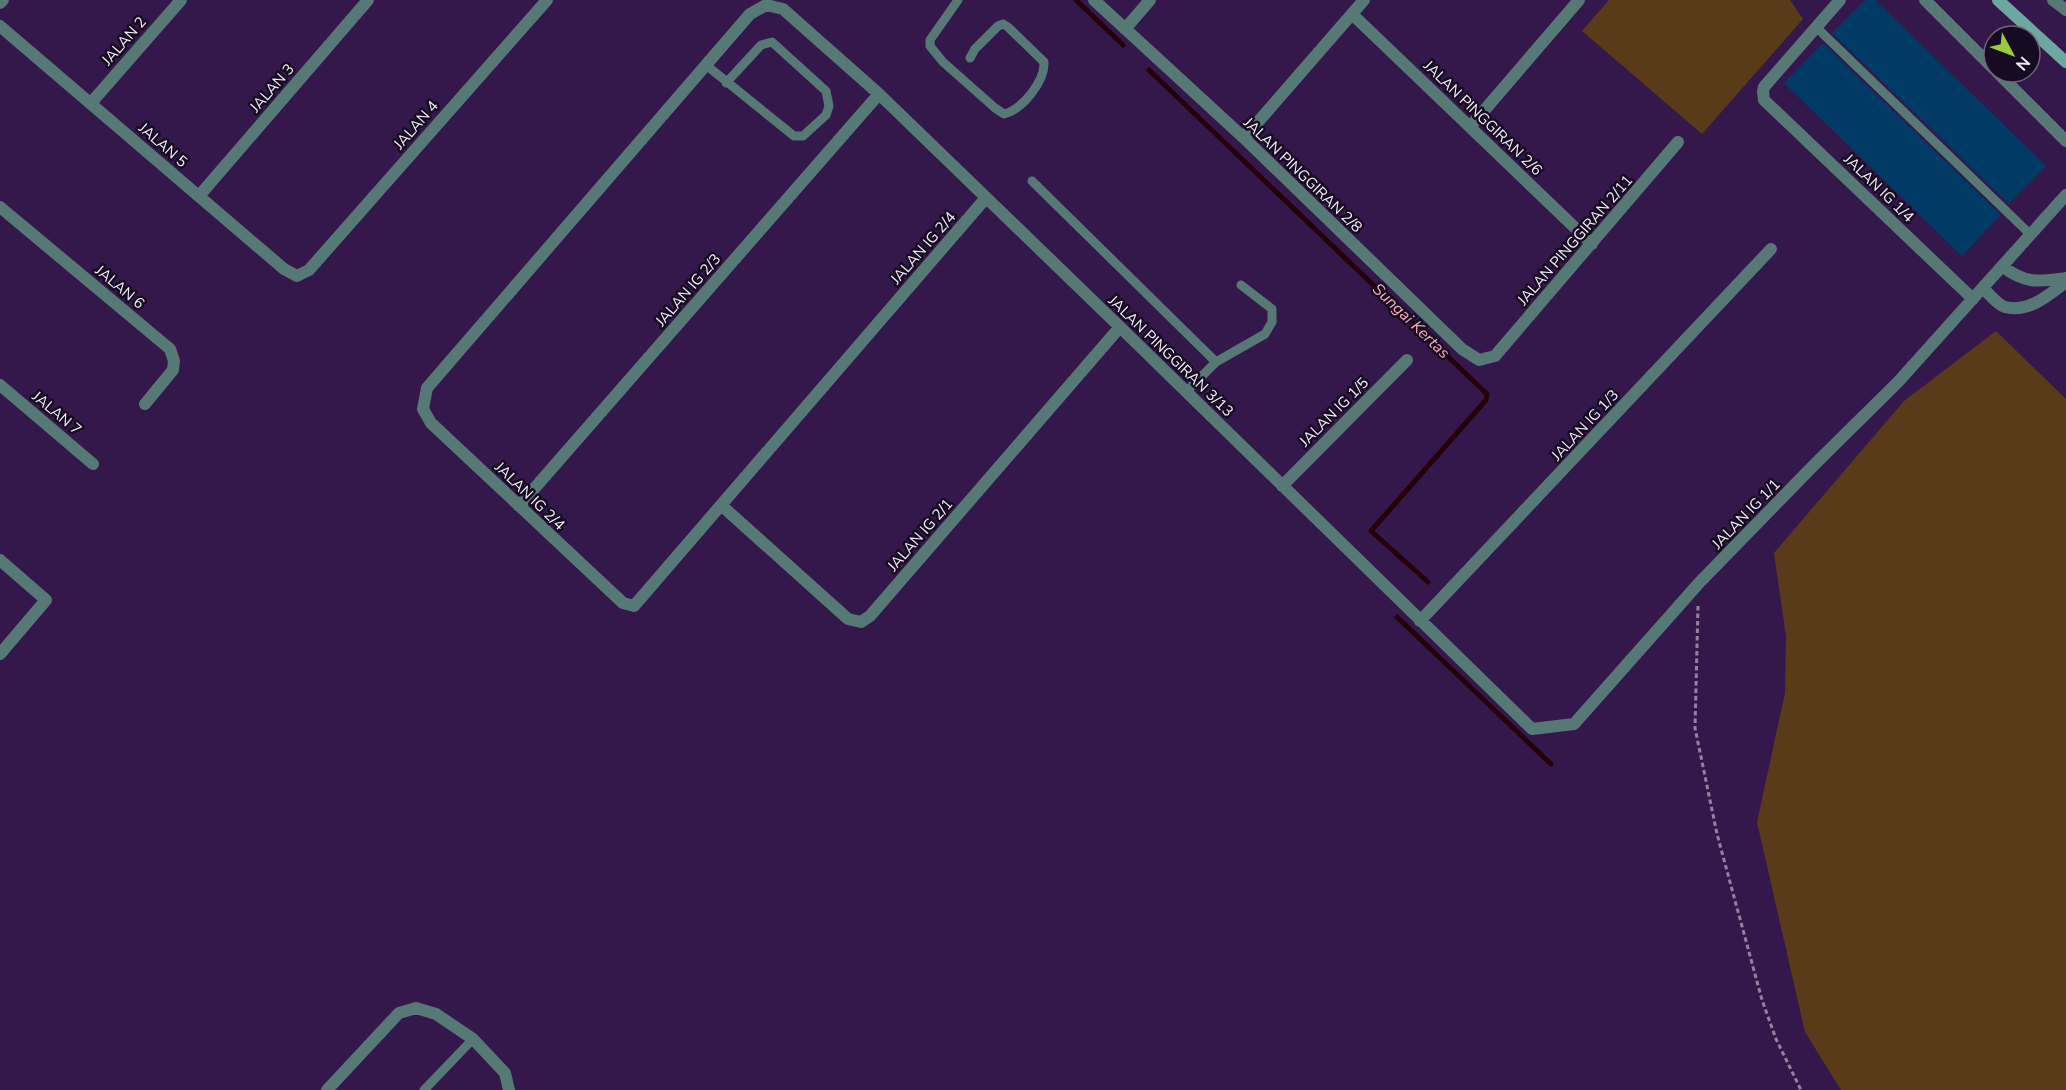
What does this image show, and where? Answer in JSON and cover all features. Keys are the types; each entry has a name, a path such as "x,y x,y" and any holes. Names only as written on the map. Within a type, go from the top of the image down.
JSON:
{"street":[{"path":"0,3 3,0"},
{"name":"JALAN 2","path":"91,103 181,0"},
{"name":"JALAN 3","path":"200,196 368,0"},
{"name":"JALAN 4","path":"309,270 547,0"},
{"name":"JALAN PINGGIRAN 2/8","path":"1094,0 1244,138 1462,349 1479,360 1495,356"},
{"path":"1125,29 1150,0"},
{"path":"1244,138 1365,0"},
{"path":"1470,127 1579,0"},
{"path":"1817,28 1840,0"},
{"path":"1925,0 1982,58"},
{"path":"1998,0 2066,62"},
{"path":"2053,0 2066,10"},
{"name":"JALAN IG 2/4","path":"783,9 766,5 750,14 427,388 423,409 431,423 519,506 623,603 634,606 985,199"},
{"name":"JALAN PINGGIRAN 3/13","path":"783,9 879,94 1532,729"},
{"name":"JALAN PINGGIRAN 2/6","path":"1352,14 1592,244"},
{"name":"JALAN 5","path":"0,26 284,269 297,276 309,270"},
{"name":"JALAN IG 1/4","path":"1817,28 1764,87 1764,100 1973,299"},
{"path":"2008,84 2066,141"},
{"name":"JALAN IG 2/3","path":"519,506 879,94"},
{"name":"JALAN PINGGIRAN 2/11","path":"1495,356 1678,142"},
{"name":"JALAN IG 1/1","path":"1532,729 1574,724 1699,583 1898,382 2066,195"},
{"name":"JALAN 6","path":"0,207 170,349 174,361 173,370 145,404"},
{"name":"JALAN IG 1/3","path":"1420,621 1771,249"},
{"path":"2002,266 2014,276 2026,281 2066,280"},
{"path":"1983,288 2004,307 2024,308 2044,299 2066,280"},
{"name":"JALAN IG 2/1","path":"721,505 848,619 861,622 870,616 1120,327"},
{"name":"JALAN IG 1/5","path":"1282,486 1407,360"},
{"name":"JALAN 7","path":"0,385 93,464"},
{"path":"0,560 46,600 0,654"},
{"path":"327,1090 399,1013 416,1008 436,1014 473,1039 505,1073 508,1090"}],"lane":[{"path":"958,0 930,40 930,46 943,62 995,108 1004,114 1010,112 1033,92 1045,68 1044,62 1034,50 1003,24 998,26 975,49 970,58"},
{"path":"1817,28 2031,235"},
{"path":"706,65 726,83 794,136 803,136 826,115 829,106 826,91 772,42 761,45 726,83"},
{"path":"1032,182 1216,362"},
{"path":"1186,392 1216,362 1265,334 1272,322 1272,309 1241,285"},
{"path":"424,1090 473,1039"}],"path":[{"path":"1699,583 1695,728 1697,738 1717,834 1762,1000 1776,1039 1801,1090"}],"shaded area":[{"path":"1609,0 1790,0 1803,19 1702,134 1582,31"},
{"path":"1996,331 2066,399 2066,1090 1841,1090 1805,1032 1757,822 1785,693 1786,636 1774,553 1904,401"}],"building":[{"path":"1865,0 1875,0 2046,166 2009,204 1832,33"},
{"path":"1823,43 2000,214 1962,256 1784,83"}],"waterway":[{"path":"1076,0 1123,45"},
{"name":"Sungai Kertas","path":"1149,70 1487,394 1486,400 1371,531 1428,582"},
{"name":"Sungai Kertas","path":"1397,617 1551,764"}]}
